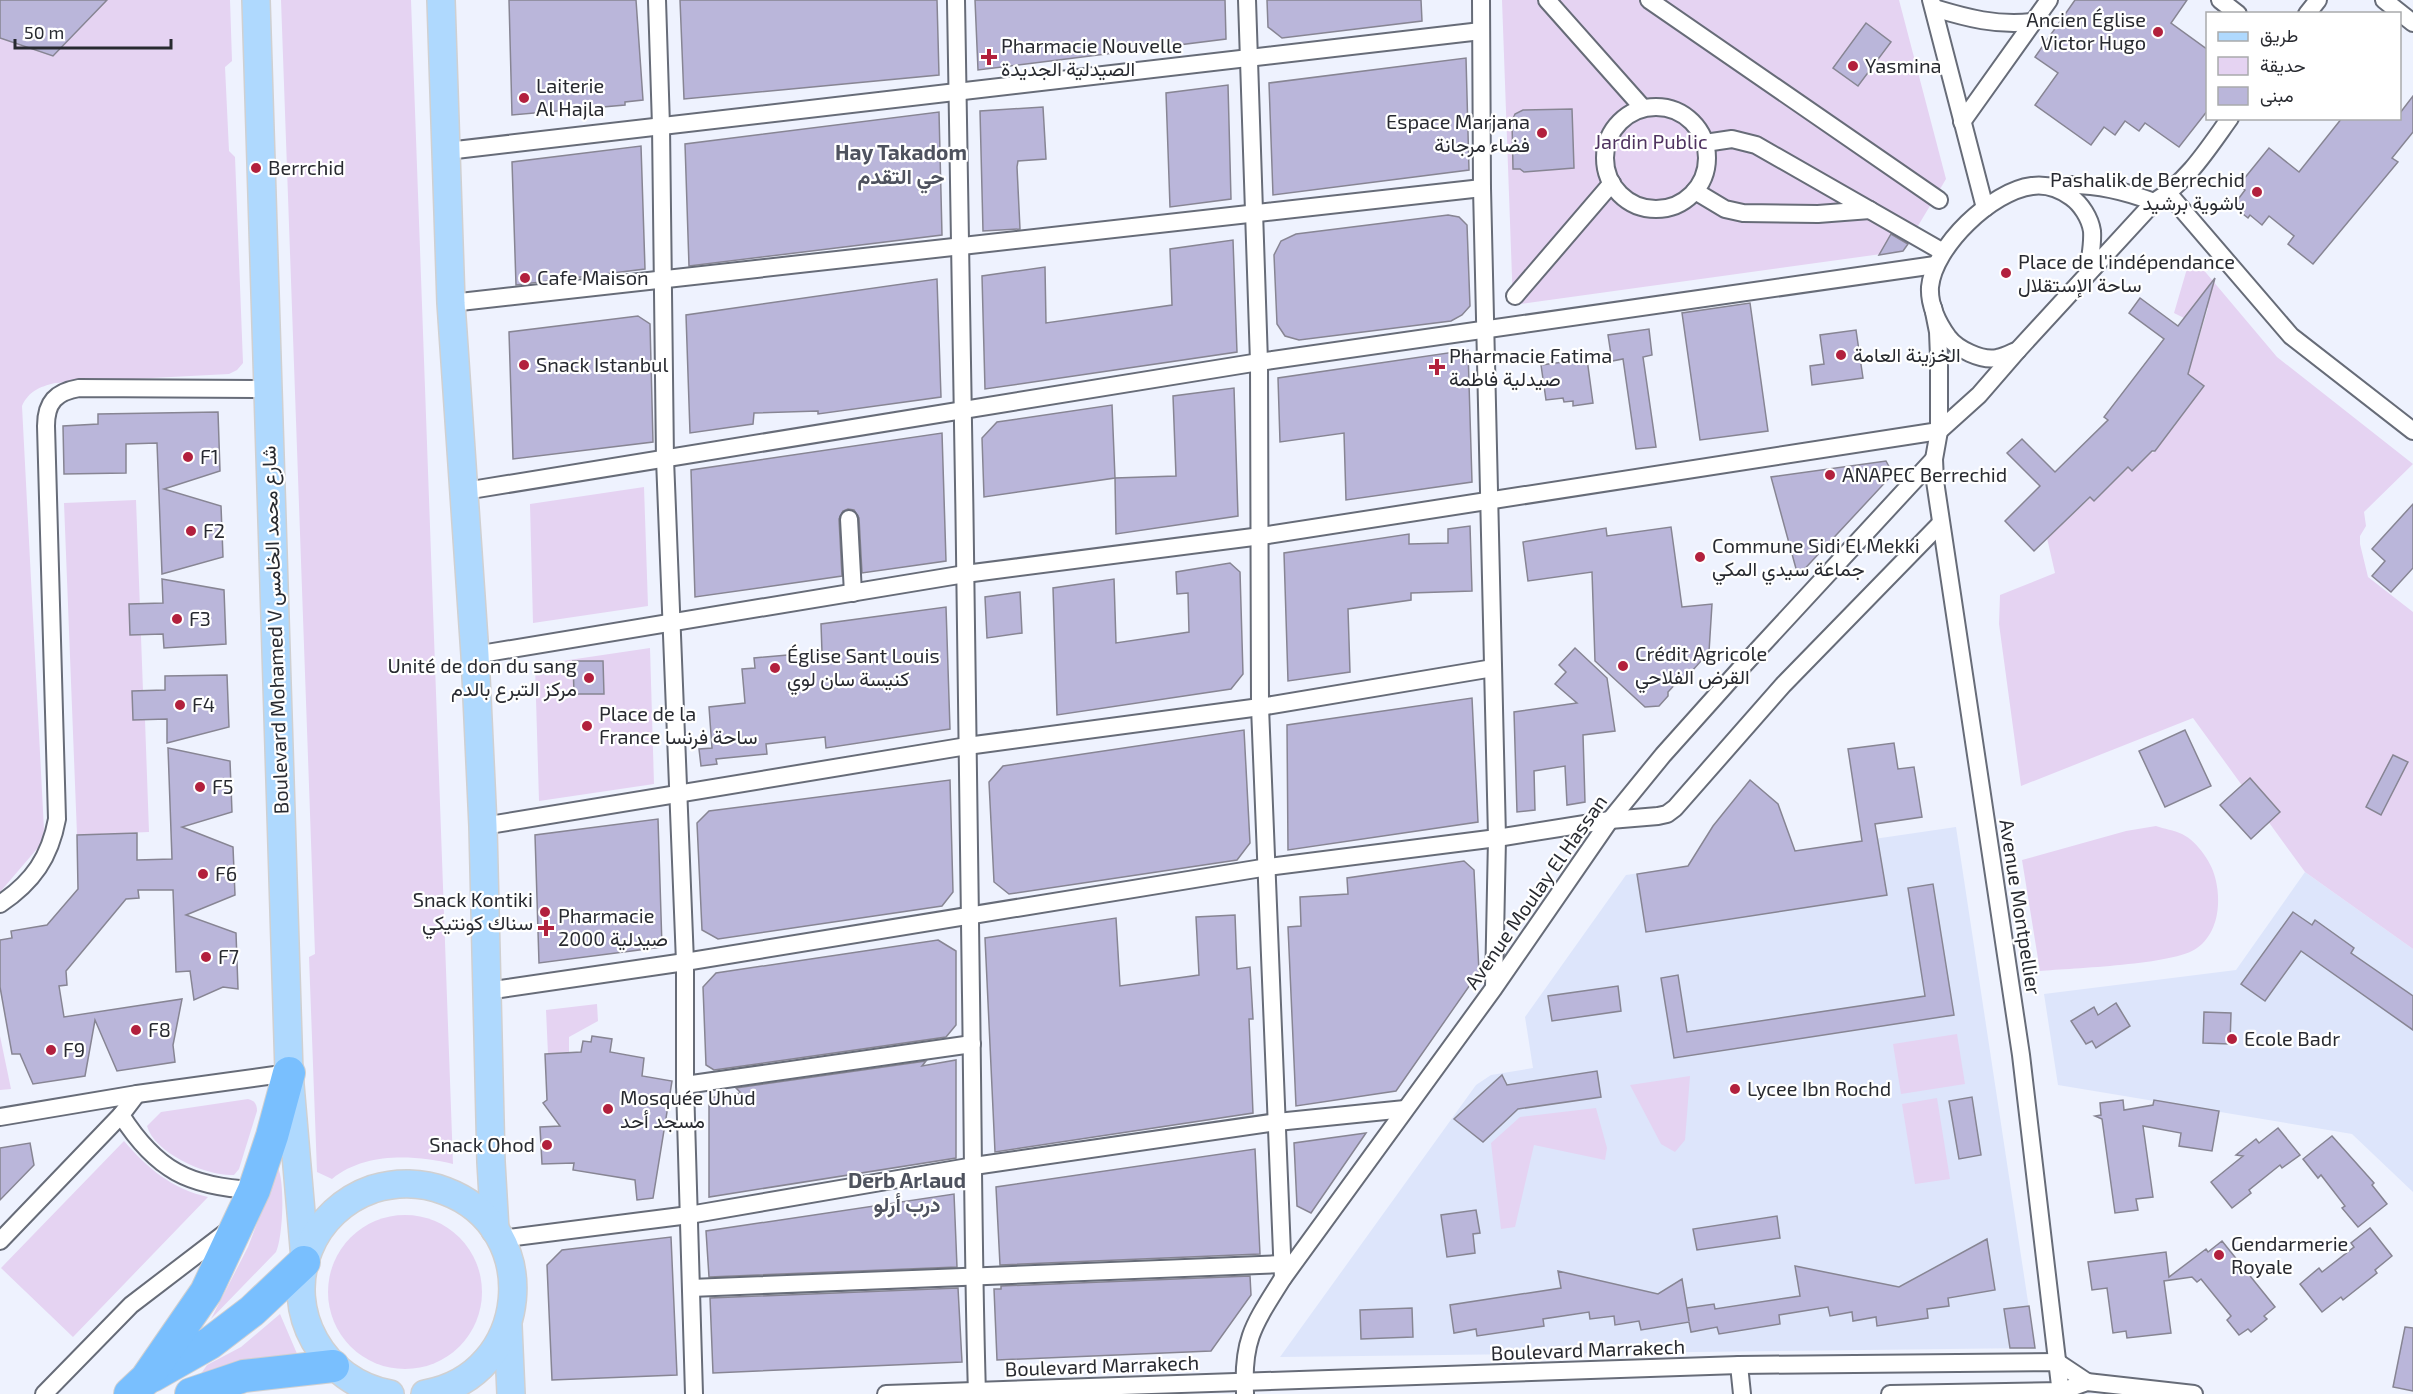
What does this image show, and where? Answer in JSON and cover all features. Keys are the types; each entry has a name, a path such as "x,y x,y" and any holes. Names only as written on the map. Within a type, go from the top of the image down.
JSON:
{"highway":[{"path":"138,1387 206,1292 241,1220 254,1190 272,1136 288,1073"},
{"path":"138,1387 210,1343 252,1311 305,1260"},
{"path":"191,1394 244,1376 333,1366"}],"main road":[{"name":"Boulevard Mohamed V شارع محمد الخامس","path":"256,0 288,1073 305,1260"},
{"path":"441,0 452,303 475,655 483,826 497,1234"},
{"path":"381,1392 357,1383 333,1366 318,1346 305,1318 301,1286 305,1260 315,1236 336,1211 363,1193 387,1186 419,1185 451,1193 472,1206 497,1234 508,1256 513,1281 512,1306 507,1325 496,1347 474,1372 452,1386 425,1394"},
{"path":"507,1325 512,1394"}],"street":[{"path":"657,0 664,280 665,459 685,963 694,1394"},
{"path":"956,0 959,247 964,410 977,1393"},
{"path":"691,1288 975,1277 1283,1271 1260,707 1259,362 1247,0"},
{"path":"1481,0 1482,188 1497,838 1494,988"},
{"path":"1547,0 1643,108"},
{"path":"1648,0 1939,200"},
{"path":"1962,122 2049,0"},
{"path":"2220,0 2235,12"},
{"path":"2309,12 2318,0"},
{"path":"2384,0 2399,12"},
{"path":"1932,4 1989,23 2012,25 2032,22"},
{"path":"1932,4 1985,208"},
{"path":"2401,13 2413,23"},
{"path":"447,151 1481,31"},
{"path":"1656,107 1681,113 1696,126 1705,142 1708,155 1707,168 1695,191 1676,205 1652,208 1629,201 1612,183 1607,171 1606,147 1612,132 1631,113 1643,108 1656,107"},
{"path":"475,655 965,574 1261,536 1939,431 1979,395 2088,272 2161,197 2190,173 2229,120"},
{"path":"1705,142 1732,140 1755,144 1870,210 1939,259"},
{"path":"1515,296 1612,183"},
{"path":"2018,350 1995,358 1967,351 1953,344 1932,307 1930,287 1939,259 1968,223 1985,208 2018,189 2033,186 2049,187 2068,184 2161,197 2291,336 2413,431"},
{"path":"2049,187 2064,192 2086,213 2091,228 2092,243 2088,272"},
{"path":"452,303 1482,188"},
{"path":"1695,191 1725,209 1743,213 1818,214 1870,210"},
{"path":"465,491 1259,362 1486,330 1939,259"},
{"name":"Avenue Montpellier","path":"1932,307 1939,349 1939,431 1934,459 1940,524 2021,1055 2062,1393"},
{"path":"0,904 25,884 38,869 48,852 57,819 47,408 51,401 62,392 79,388 267,389"},
{"name":"Avenue Moulay El Hassan","path":"1244,1389 1245,1353 1254,1326 1283,1271 1494,988 1610,820 1663,755 1740,669 1934,459"},
{"path":"849,519 853,592"},
{"path":"487,991 685,963 1268,867 1667,814 1675,808 1784,685 1940,524"},
{"path":"483,826 967,746 1260,707 1493,668"},
{"path":"686,1085 972,1044"},
{"path":"0,1117 137,1094 288,1073"},
{"path":"0,1241 121,1115 137,1094"},
{"path":"497,1234 689,1215 974,1166 1277,1122 1406,1109"},
{"path":"121,1115 148,1152 182,1177 222,1189 254,1190"},
{"path":"53,1391 131,1305 241,1220"},
{"path":"2057,1362 2087,1382 2194,1394"},
{"name":"Boulevard Marrakech","path":"886,1394 1244,1389 1739,1365 2057,1362"},
{"path":"1739,1365 1742,1394"},
{"path":"1890,1394 2062,1393 2087,1382"}],"shaded area":[{"name":"Lycee Ibn Rochd","path":"1956,827 2035,1348 1280,1357 1476,1085 1491,1075 1533,1068 1525,1017 1626,875"},
{"name":"Ecole Badr","path":"2305,872 2413,949 2413,1192 2352,1134 2058,1085 2044,994 2236,970"}],"green space":[{"path":"107,0 230,0 232,61 225,67 229,151 235,157 243,363 229,374 55,383 35,390 22,406 44,830 42,843 0,892 0,38 53,56"},
{"path":"281,0 411,0 453,1164 422,1159 390,1158 359,1164 332,1179 317,1172 309,957 315,954"},
{"name":"Jardin Public","path":"1502,0 1899,0 1946,179 1903,251 1513,305"},
{"path":"2191,255 2277,357 2413,464 2364,512 2366,526 2360,536 2360,544 2368,577 2413,612 2413,949 2305,872 2193,718 2021,786 1999,624 2000,595 2055,573 2047,538 2126,465 2153,453 2204,386 2188,374 2208,308 2196,303 2184,318 2174,313"},
{"path":"644,487 648,606 533,623 530,504"},
{"path":"136,500 143,691 132,692 133,720 145,720 149,832 77,835 64,503"},
{"path":"650,648 654,784 539,801 535,665"},
{"path":"2156,826 2188,838 2204,854 2212,868 2218,908 2214,926 2204,942 2185,954 2146,962 2040,971 2022,860 2126,831"},
{"path":"597,1004 598,1021 569,1037 569,1053 548,1054 546,1010"},
{"path":"1957,1034 1965,1084 1901,1094 1893,1044"},
{"path":"0,1036 11,1089 0,1090"},
{"path":"1690,1076 1685,1140 1675,1152 1661,1144 1630,1085"},
{"path":"1937,1098 1950,1179 1915,1184 1902,1104"},
{"path":"248,1099 255,1103 257,1111 239,1169 234,1175 210,1172 183,1161 160,1145 147,1126 161,1112"},
{"path":"1596,1108 1607,1148 1605,1160 1534,1145 1515,1227 1501,1229 1491,1143 1520,1117"},
{"path":"124,1141 161,1176 183,1189 208,1197 73,1337 1,1268"},
{"path":"278,1168 282,1185 282,1210 276,1252 211,1319 248,1247"},
{"path":"405,1215 434,1221 448,1228 459,1238 469,1249 476,1263 482,1292 476,1321 469,1335 459,1346 448,1356 434,1363 405,1369 376,1363 362,1356 351,1346 341,1335 334,1321 328,1292 334,1263 341,1249 351,1238 362,1228 376,1221"},
{"path":"280,1314 298,1356 198,1378 207,1365 241,1347"}],"building":[{"path":"0,0 107,0 53,56 0,38"},
{"path":"509,0 636,0 643,100 625,102 625,105 512,115"},
{"path":"680,0 937,0 939,75 684,99"},
{"path":"975,0 1225,0 1226,39 978,70"},
{"path":"1267,0 1421,0 1422,21 1282,38 1268,27"},
{"path":"2075,0 2187,0 2171,23 2206,49 2206,113 2179,147 2145,123 2139,131 2125,121 2115,135 2104,127 2091,145 2035,105 2058,73 2035,57"},
{"path":"1866,23 1891,42 1858,86 1833,68"},
{"path":"1466,58 1469,170 1273,195 1269,83"},
{"path":"1228,85 1231,199 1170,207 1166,93"},
{"path":"2413,96 2413,132 2392,158 2398,162 2313,264 2288,244 2294,236 2269,216 2262,225 2250,215 2248,218 2233,206 2245,190 2239,185 2269,148 2299,172 2340,120 2401,120 2401,112"},
{"path":"1043,107 1046,159 1018,161 1020,229 983,231 980,111"},
{"name":"Espace Marjana فضاء مرجانة","path":"1572,109 1574,168 1524,172 1520,169 1513,169 1512,121 1515,114 1523,110"},
{"path":"939,112 942,235 689,266 685,144"},
{"path":"641,146 645,269 516,285 512,162"},
{"path":"1448,215 1459,217 1467,225 1470,306 1462,315 1451,321 1299,340 1285,336 1277,324 1274,255 1281,241 1296,234"},
{"path":"1891,234 1908,244 1903,251 1879,255"},
{"path":"1233,240 1237,352 985,389 982,276 1045,267 1046,323 1172,305 1170,249"},
{"path":"2215,278 2188,374 2204,386 2155,451 2152,451 2132,471 2128,467 2094,501 2090,497 2034,551 2005,521 2040,486 2007,453 2022,439 2055,472 2108,420 2104,417 2164,339 2129,313 2140,298 2178,326"},
{"path":"937,279 941,397 818,414 818,411 754,413 753,424 690,433 686,315"},
{"path":"1750,303 1768,431 1700,440 1682,313"},
{"path":"638,316 650,324 653,442 513,459 509,332"},
{"path":"1649,329 1652,355 1643,357 1656,447 1636,449 1623,359 1612,361 1608,335"},
{"name":"الخزينة العامة","path":"1856,330 1863,378 1812,385 1810,366 1824,364 1820,335"},
{"path":"1468,350 1472,482 1346,500 1344,433 1280,442 1278,378"},
{"path":"1587,359 1593,403 1573,406 1573,401 1564,402 1563,398 1546,400 1541,365"},
{"path":"1234,388 1238,516 1116,534 1115,478 1176,476 1173,396"},
{"path":"1112,405 1115,478 984,497 982,438 997,422"},
{"path":"218,412 220,471 164,489 221,506 223,557 162,574 157,443 126,444 126,473 64,474 63,426 98,424 98,414"},
{"path":"942,433 946,561 862,573 859,518 854,510 848,509 843,511 839,519 842,576 695,597 691,470"},
{"path":"1886,461 1893,474 1798,576 1771,477"},
{"path":"2413,504 2413,568 2391,592 2372,576 2385,561 2372,549"},
{"path":"1470,526 1472,591 1411,593 1411,600 1348,609 1350,672 1288,681 1284,553 1409,534 1409,544 1448,543 1448,529"},
{"path":"1671,527 1682,607 1712,604 1709,652 1684,680 1679,680 1659,706 1645,707 1595,661 1592,572 1528,581 1523,542 1606,528 1607,536"},
{"path":"1230,563 1240,572 1243,674 1231,689 1057,715 1053,588 1114,579 1116,643 1189,632 1188,593 1177,594 1176,572"},
{"name":"F3","path":"162,579 224,590 226,644 164,648 163,634 130,635 129,604 163,603"},
{"path":"1020,592 1022,633 987,638 985,597"},
{"path":"946,607 950,729 826,748 825,737 766,744 767,754 716,759 717,764 701,766 699,749 712,748 709,707 745,703 742,669 755,668 754,658 822,652 821,624"},
{"path":"1575,648 1607,678 1615,731 1583,735 1585,802 1567,805 1565,766 1534,771 1535,810 1517,812 1514,712 1577,703 1555,684 1566,672 1559,665"},
{"name":"Unité de don du sang مركز التبرع بالدم","path":"573,661 603,661 604,694 574,694"},
{"name":"F4","path":"227,675 229,727 167,743 167,719 133,720 132,691 165,690 165,676"},
{"path":"1472,698 1478,822 1288,850 1287,725"},
{"path":"1244,730 1250,843 1237,860 1009,894 994,882 989,782 1003,766"},
{"path":"2185,730 2211,786 2165,807 2139,751"},
{"path":"1894,743 1898,769 1914,767 1922,817 1875,824 1887,895 1646,932 1637,874 1688,866 1713,826 1750,780 1778,804 1795,851 1862,841 1848,749"},
{"path":"168,748 230,761 232,812 182,827 233,847 235,895 186,915 236,933 238,989 223,987 194,1000 190,971 176,972 173,890 138,890 139,898 126,899 66,971 67,985 59,986 64,1017 182,999 173,1045 175,1062 117,1071 95,1020 85,1076 33,1084 20,1054 12,1054 0,987 0,940 12,938 11,931 47,925 78,889 77,835 137,833 137,860 172,859"},
{"path":"2393,755 2408,762 2381,815 2366,807"},
{"path":"2250,778 2280,812 2251,839 2220,805"},
{"path":"950,780 953,892 942,906 718,939 702,930 697,823 709,811"},
{"path":"658,819 662,947 539,963 535,835"},
{"path":"1464,861 1474,870 1479,972 1396,1091 1296,1106 1288,927 1301,926 1300,897 1348,894 1347,878"},
{"path":"1933,884 1954,1015 1674,1058 1661,978 1678,975 1687,1032 1925,996 1908,888"},
{"path":"2293,912 2312,925 2315,920 2354,948 2351,953 2413,996 2413,1030 2301,951 2265,1001 2241,984"},
{"path":"1235,915 1237,969 1250,967 1253,1019 1249,1019 1253,1113 995,1152 985,938 1116,918 1120,986 1199,975 1196,917"},
{"path":"938,940 956,951 956,1025 946,1037 714,1070 706,1065 703,987 716,973"},
{"path":"1618,986 1621,1011 1552,1021 1548,996"},
{"path":"2116,1003 2130,1026 2096,1048 2092,1041 2086,1044 2071,1021 2094,1007 2098,1015"},
{"path":"2204,1012 2231,1013 2230,1044 2203,1043"},
{"name":"Mosquée Uhud مسجد أحد","path":"592,1036 612,1039 610,1052 644,1058 642,1076 672,1081 653,1198 637,1200 635,1180 573,1170 574,1163 542,1164 540,1127 560,1126 543,1103 547,1100 545,1054 581,1052 583,1041 591,1042"},
{"path":"956,1060 956,1158 709,1197 709,1098 741,1093 736,1088 926,1061 922,1066"},
{"path":"1597,1071 1601,1097 1518,1109 1483,1142 1454,1119 1502,1075 1507,1085"},
{"path":"1972,1097 1981,1155 1959,1159 1949,1101"},
{"path":"2123,1100 2124,1110 2153,1105 2154,1100 2219,1111 2212,1151 2179,1146 2181,1133 2143,1126 2153,1197 2136,1199 2138,1210 2115,1213 2102,1119 2095,1116 2101,1115 2100,1103"},
{"path":"2278,1128 2300,1155 2282,1168 2280,1165 2249,1190 2251,1193 2232,1208 2211,1182 2243,1156 2236,1155 2256,1139 2259,1143"},
{"path":"1366,1133 1311,1213 1297,1206 1294,1143"},
{"path":"2332,1136 2374,1183 2372,1185 2387,1204 2358,1227 2342,1208 2345,1206 2321,1175 2318,1178 2303,1159"},
{"path":"30,1143 34,1165 0,1200 0,1148"},
{"path":"1255,1149 1260,1254 1000,1265 996,1187"},
{"path":"954,1194 957,1267 709,1277 706,1231"},
{"path":"1476,1210 1480,1233 1473,1234 1475,1253 1447,1257 1441,1215"},
{"path":"1777,1216 1780,1238 1697,1250 1693,1229"},
{"path":"2370,1228 2392,1256 2375,1270 2377,1273 2343,1300 2341,1297 2322,1312 2300,1284 2319,1268 2322,1272 2354,1247 2351,1243"},
{"path":"671,1237 677,1375 552,1380 547,1265 562,1250"},
{"path":"1987,1239 1995,1290 1948,1298 1949,1306 1927,1309 1928,1318 1877,1326 1876,1317 1853,1321 1852,1312 1830,1316 1828,1307 1779,1315 1780,1324 1719,1334 1717,1327 1691,1332 1689,1322 1641,1330 1639,1321 1615,1325 1614,1316 1590,1319 1589,1312 1543,1319 1544,1326 1477,1336 1476,1329 1454,1333 1450,1305 1561,1288 1558,1271 1658,1294 1682,1279 1689,1321 1687,1308 1714,1304 1715,1309 1800,1296 1795,1266 1899,1287"},
{"path":"2222,1241 2275,1307 2264,1316 2267,1319 2251,1332 2248,1329 2239,1335 2227,1320 2231,1316 2201,1279 2197,1282 2192,1277 2164,1281 2171,1333 2127,1338 2126,1331 2113,1333 2107,1288 2092,1290 2088,1262 2166,1252 2169,1277 2206,1249 2208,1252"},
{"path":"1250,1276 1251,1295 1211,1351 997,1360 994,1289 1001,1289 1001,1286"},
{"path":"958,1288 962,1362 713,1373 710,1298"},
{"path":"2029,1306 2035,1348 2010,1348 2004,1309"},
{"path":"1412,1308 1413,1337 1361,1339 1360,1310"},
{"path":"2405,1327 2413,1328 2413,1391 2393,1387"}],"place":[{"name":"Ancien Église Victor Hugo","path":"2158,32"},
{"name":"Pharmacie Nouvelle الصيدلية الجديدة","path":"989,57"},
{"name":"Yasmina","path":"1853,66"},
{"name":"Laiterie Al Hajla","path":"524,98"},
{"name":"Espace Marjana فضاء مرجانة","path":"1542,133"},
{"name":"Berrchid","path":"256,168"},
{"name":"Pashalik de Berrechid باشوية برشيد","path":"2257,192"},
{"name":"Place de l'indépendance ساحة الإستقلال","path":"2006,273"},
{"name":"Cafe Maison","path":"525,278"},
{"name":"الخزينة العامة","path":"1841,355"},
{"name":"Snack Istanbul","path":"524,365"},
{"name":"Pharmacie Fatima صيدلية فاطمة","path":"1437,367"},
{"name":"F1","path":"188,457"},
{"name":"ANAPEC Berrechid","path":"1830,475"},
{"name":"F2","path":"191,531"},
{"name":"Commune Sidi El Mekki جماعة سيدي المكي","path":"1700,557"},
{"name":"F3","path":"177,619"},
{"name":"Crédit Agricole القرض الفلاحي","path":"1623,666"},
{"name":"Église Sant Louis كنيسة سان لوي","path":"775,668"},
{"name":"Unité de don du sang مركز التبرع بالدم","path":"589,678"},
{"name":"F4","path":"180,705"},
{"name":"Place de la France ساحة فرنسا","path":"587,726"},
{"name":"F5","path":"200,787"},
{"name":"F6","path":"203,874"},
{"name":"Snack Kontiki سناك كونتيكي","path":"545,912"},
{"name":"Pharmacie 2000 صيدلية","path":"546,928"},
{"name":"F7","path":"206,957"},
{"name":"F8","path":"136,1030"},
{"name":"Ecole Badr","path":"2232,1039"},
{"name":"F9","path":"51,1050"},
{"name":"Lycee Ibn Rochd","path":"1735,1089"},
{"name":"Mosquée Uhud مسجد أحد","path":"608,1109"},
{"name":"Snack Ohod","path":"547,1145"},
{"name":"Gendarmerie Royale","path":"2219,1255"}],"district":[{"name":"Hay Takadom حي التقدم","path":"901,165"},
{"name":"Derb Arlaud درب أرلو","path":"907,1193"}]}
